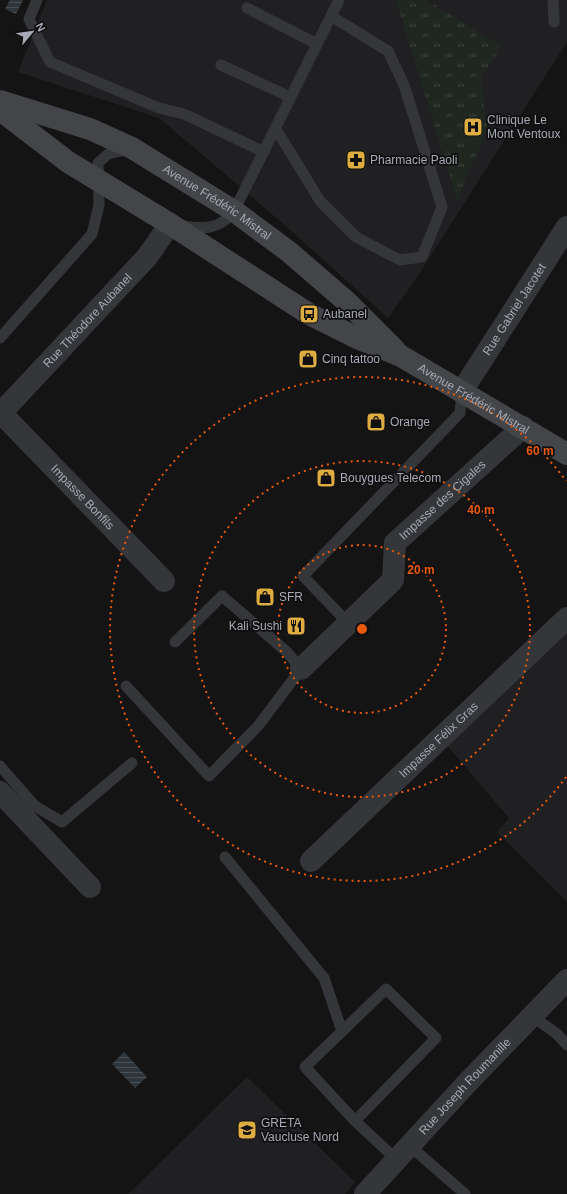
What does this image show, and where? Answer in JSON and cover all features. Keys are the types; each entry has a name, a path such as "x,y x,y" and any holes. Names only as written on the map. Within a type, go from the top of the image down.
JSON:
{"main road":[{"name":"Avenue Frédéric Mistral","path":"0,101 90,129 132,148 234,211 288,251 348,302 402,356"},
{"name":"Avenue Frédéric Mistral","path":"0,110 68,162 170,224 309,314 357,338 402,356 567,454"}],"street":[{"name":"Rue Théodore Aubanel","path":"1,414 146,256 170,224"},
{"name":"Rue Gabriel Jacotet","path":"462,391 567,227"},
{"name":"Impasse Bonfils","path":"1,414 164,581"},
{"name":"Impasse des Cigales","path":"301,669 393,580 394,543 523,427"},
{"name":"Impasse Félix Gras","path":"311,861 567,618"},
{"path":"0,792 90,887"},
{"name":"Rue Joseph Roumanille","path":"365,1194 567,980"}],"lane":[{"path":"38,0 29,19 50,62 159,108 184,114 264,152"},
{"path":"170,224 201,229 215,226 228,220 276,129 290,97 339,0"},
{"path":"553,0 554,22"},
{"path":"247,8 317,44"},
{"path":"276,129 320,201 356,237 400,260 422,257 442,207 404,85 388,51 331,16"},
{"path":"221,65 290,97"},
{"path":"0,338 92,234 99,205 98,163 108,154 132,148"},
{"path":"348,623 303,576 460,413 462,391"},
{"path":"126,686 209,776 258,726 301,669 287,652 222,596 175,642"},
{"path":"0,766 35,806 62,822 132,763"},
{"path":"225,857 324,978 342,1031"},
{"path":"355,1121 436,1038 386,989 305,1067 355,1121 465,1194"},
{"path":"532,1016 557,1034 567,1045"}],"shaded area":[{"path":"10,0 23,0 16,14 5,9"},
{"path":"47,0 567,0 567,42 414,282 388,318 280,221 159,118 18,72"},
{"path":"567,633 567,902 497,832 509,818 445,743"},
{"path":"124,1052 147,1077 135,1088 112,1064"},
{"name":"GRETA Vaucluse Nord","path":"247,1077 355,1182 345,1194 128,1194"}],"green space":[{"path":"396,0 426,0 502,46 481,77 487,130 457,200"}],"place":[{"name":"Clinique Le Mont Ventoux","path":"473,127"},
{"name":"Pharmacie Paoli","path":"356,160"},
{"name":"Aubanel","path":"309,314"},
{"name":"Cinq tattoo","path":"308,359"},
{"name":"Orange","path":"376,422"},
{"name":"Bouygues Telecom","path":"326,478"},
{"name":"SFR","path":"265,597"},
{"name":"Kali Sushi","path":"296,626"},
{"name":"GRETA Vaucluse Nord","path":"247,1130"}]}
